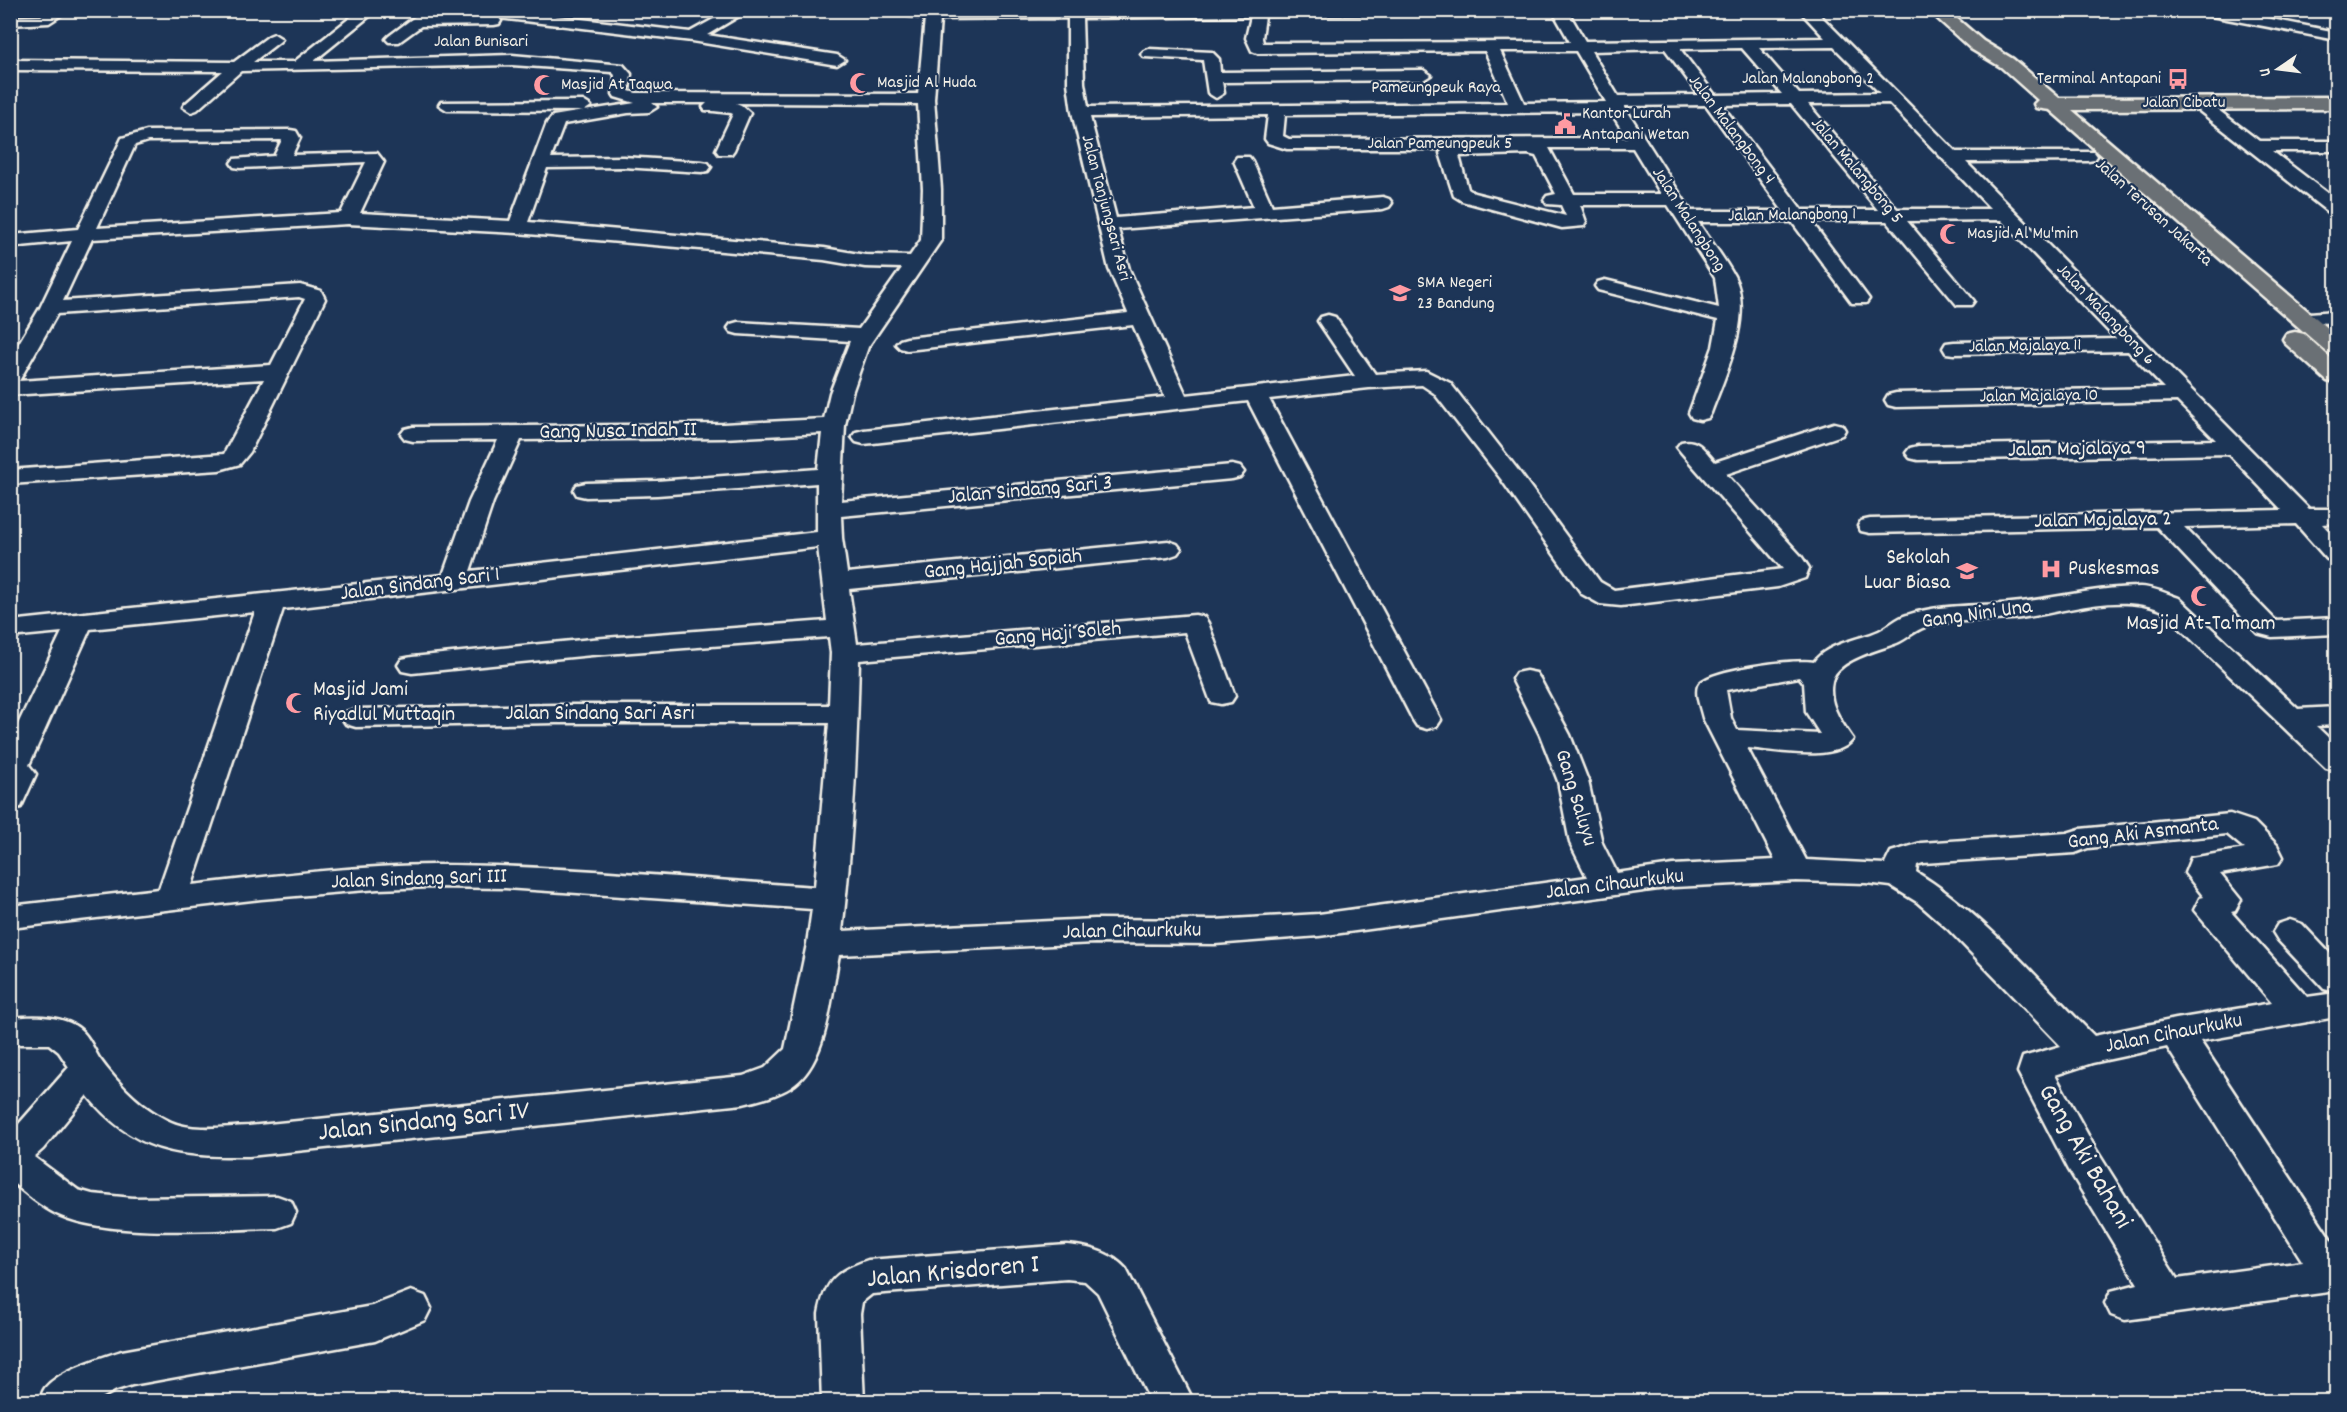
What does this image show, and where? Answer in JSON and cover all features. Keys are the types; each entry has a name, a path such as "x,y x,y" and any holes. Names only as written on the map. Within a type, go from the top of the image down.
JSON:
{"main road":[{"name":"Jalan Terusan Jakarta","path":"1936,10 1977,45 2007,63 2163,200 2337,347"},
{"name":"Jalan Terusan Jakarta","path":"1977,45 1986,63 2337,376"},
{"name":"Jalan Cibatu","path":"2032,104 2337,103"},
{"path":"2138,200 2163,200"}],"street":[{"path":"10,21 44,20 62,10"},
{"path":"297,67 370,10"},
{"path":"394,39 434,10"},
{"path":"474,10 540,20 692,37 837,60"},
{"path":"692,37 742,10"},
{"path":"895,10 933,15 1391,10"},
{"name":"Jalan Malangbong","path":"1559,10 1638,143 1725,278 1730,292 1731,317 1701,414"},
{"name":"Jalan Malangbong 6","path":"1806,10 1895,98 2133,345 2236,447 2337,554"},
{"path":"2201,10 2337,36"},
{"path":"2326,10 2337,12"},
{"path":"1259,11 1254,38 1257,48 1670,46 1839,42"},
{"name":"Jalan Tanjungsari Asri","path":"1082,12 1076,83 1080,112 1107,224 1119,269 1178,402"},
{"path":"824,944 835,857 844,714 843,640 837,582 829,538 828,426 863,336 910,261 931,240 932,189 926,99 933,15"},
{"path":"418,22 540,20"},
{"path":"191,107 274,39"},
{"name":"Jalan Malangbong 5","path":"1747,44 1796,99 1964,301"},
{"path":"1213,77 1430,91 1414,46"},
{"path":"1490,46 1518,108"},
{"name":"Jalan Malangbong 4","path":"1670,46 1859,298"},
{"path":"1149,54 1207,55 1211,58 1220,110"},
{"name":"Jalan Bunisari","path":"10,65 236,68 512,60 611,66 623,74 621,94 635,98"},
{"name":"Pameungpeuk Raya","path":"1255,110 1430,91 1518,108 1615,104"},
{"path":"447,105 601,106 614,105 635,98 926,99"},
{"name":"Jalan Malangbong 2","path":"1615,104 1709,100 1895,98"},
{"path":"2199,103 2337,208"},
{"path":"517,228 555,123 559,120 638,107 728,107 740,110 742,113 725,150"},
{"name":"Jalan Pameungpeuk 5","path":"1277,109 1274,139 1287,144 1638,143"},
{"name":"Jalan Tanjungsari Asri","path":"1080,112 1255,110"},
{"path":"10,378 50,308 128,142 141,130 290,135 291,138 281,161"},
{"path":"2256,146 2337,146"},
{"path":"1528,149 1543,152 1570,203 1576,222 1570,223 1482,201 1460,192 1449,153 1452,151 1528,149"},
{"path":"240,163 360,156 373,159 375,162 348,218"},
{"path":"1952,157 2088,156"},
{"path":"1243,161 1264,212"},
{"path":"542,163 623,162 702,167"},
{"path":"1107,224 1383,203"},
{"name":"Jalan Malangbong 1","path":"1570,203 1796,215 2008,214"},
{"path":"10,241 85,234 348,218 517,228 824,254 865,261 910,261"},
{"path":"1605,286 1731,317"},
{"path":"10,477 219,463 232,459 238,452 315,299 314,295 309,292 50,308"},
{"path":"2302,318 2337,317"},
{"path":"907,344 1139,318"},
{"path":"1328,321 1369,381"},
{"path":"738,328 863,336"},
{"name":"Jalan Majalaya 11","path":"1954,348 2133,345"},
{"path":"10,388 280,371"},
{"path":"864,437 1369,381 1426,378 1442,387 1509,474 1591,588 1609,598 1778,579 1796,573 1792,561 1689,447"},
{"name":"Jalan Majalaya 10","path":"1896,400 2182,394"},
{"path":"1256,395 1426,720"},
{"name":"Gang Nusa Indah II","path":"413,434 723,431 828,426"},
{"path":"1711,472 1732,462 1834,430"},
{"path":"454,581 481,502 512,434"},
{"name":"Jalan Majalaya 9","path":"1917,453 2236,447"},
{"name":"Jalan Sindang Sari 3","path":"829,510 1232,472"},
{"path":"586,490 657,488 829,475"},
{"name":"Jalan Majalaya 2","path":"1870,526 2337,516"},
{"path":"2163,519 2269,628 2337,626"},
{"name":"Jalan Sindang Sari 1","path":"10,629 272,602 829,538"},
{"name":"Gang Hajjah Sopiah","path":"837,582 1168,549"},
{"name":"Gang Nini Una","path":"1818,681 1827,664 1849,651 1890,636 1915,621 1934,617 2022,610 2091,598 2142,595 2170,604 2337,761"},
{"path":"172,898 272,602"},
{"path":"10,800 21,774 13,768 80,621"},
{"name":"Gang Haji Soleh","path":"843,640 1195,623 1221,696"},
{"path":"412,665 592,647 843,640"},
{"path":"1729,738 1829,744 1834,742 1838,739 1820,712 1818,681 1807,669 1798,669 1721,681 1712,686 1712,698 1717,718 1796,870"},
{"name":"Gang Saluyu","path":"1526,679 1555,735 1573,781 1586,843 1607,885"},
{"name":"Jalan Sindang Sari Asri","path":"356,718 556,714 844,714"},
{"path":"2293,718 2337,716"},
{"name":"Gang Aki Asmanta","path":"1899,876 1902,859 1921,853 2066,844 2075,843 2080,839 2238,825 2266,852 2267,857 2202,866 2201,873 2225,900 2224,903 2211,906 2210,910 2300,1011"},
{"name":"Jalan Cihaurkuku","path":"824,944 1095,931 1215,932 1319,925 1673,876 1796,870 1866,872 1899,876 1929,894 1960,921 2082,1046 2092,1050 2176,1032 2300,1011 2336,1000"},
{"name":"Jalan Sindang Sari III","path":"10,917 172,898 378,878 432,876 505,877 828,899"},
{"path":"2290,932 2336,1000"},
{"name":"Jalan Sindang Sari IV","path":"10,1031 37,1029 57,1033 72,1042 88,1069 114,1100 140,1122 171,1137 219,1141 273,1139 743,1090 783,1076 794,1065 802,1051 824,944"},
{"path":"2125,1303 2334,1274 2176,1032"},
{"name":"Gang Aki Bahani","path":"2092,1050 2036,1066 2036,1072 2082,1159 2167,1296"},
{"path":"88,1069 30,1139 10,1158 65,1201 92,1210 133,1214 277,1212"},
{"name":"Jalan Krisdoren I","path":"843,1401 838,1310 843,1294 853,1283 868,1277 1067,1263 1086,1264 1103,1270 1112,1281 1173,1401"},
{"path":"60,1401 79,1386 104,1374 375,1323 411,1308"}],"place":[{"name":"Terminal Antapani","path":"2178,79"},
{"name":"Masjid Al Huda","path":"860,83"},
{"name":"Masjid At Taqwa","path":"544,85"},
{"name":"Kantor Lurah Antapani Wetan","path":"1565,124"},
{"name":"Masjid Al Mu'min","path":"1950,234"},
{"name":"SMA Negeri 23 Bandung","path":"1400,293"},
{"name":"Puskesmas","path":"2051,569"},
{"name":"Sekolah Luar Biasa","path":"1967,571"},
{"name":"Masjid At-Ta'mam","path":"2201,596"},
{"name":"Masjid Jami Riyadlul Muttaqin","path":"296,703"}]}
